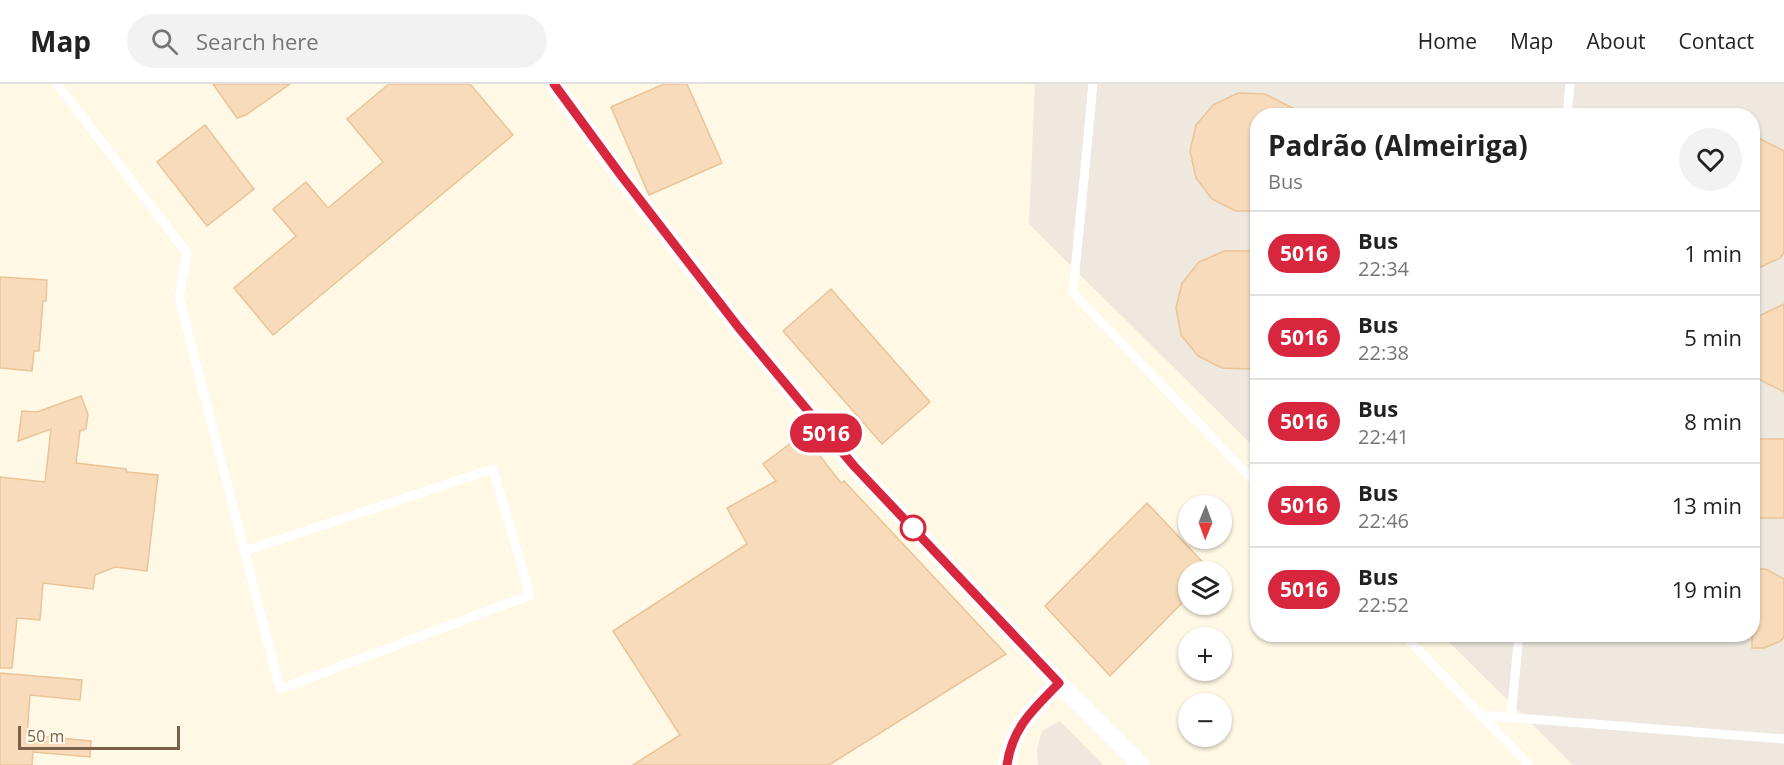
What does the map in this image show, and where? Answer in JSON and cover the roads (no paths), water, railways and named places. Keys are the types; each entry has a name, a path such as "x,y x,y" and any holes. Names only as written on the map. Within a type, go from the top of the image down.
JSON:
{"street":[{"path":"554,84 739,328 854,466 1059,683 1141,765"},
{"path":"1007,765 1009,747 1023,719 1059,683"}],"lane":[{"path":"57,84 187,253 179,297 280,689 530,595 493,469 245,551"},
{"path":"1094,84 1073,293 1250,477"},
{"path":"1568,108 1570,84"},
{"path":"1411,642 1529,765"},
{"path":"1511,717 1518,642"},
{"path":"1480,715 1784,739"}]}
